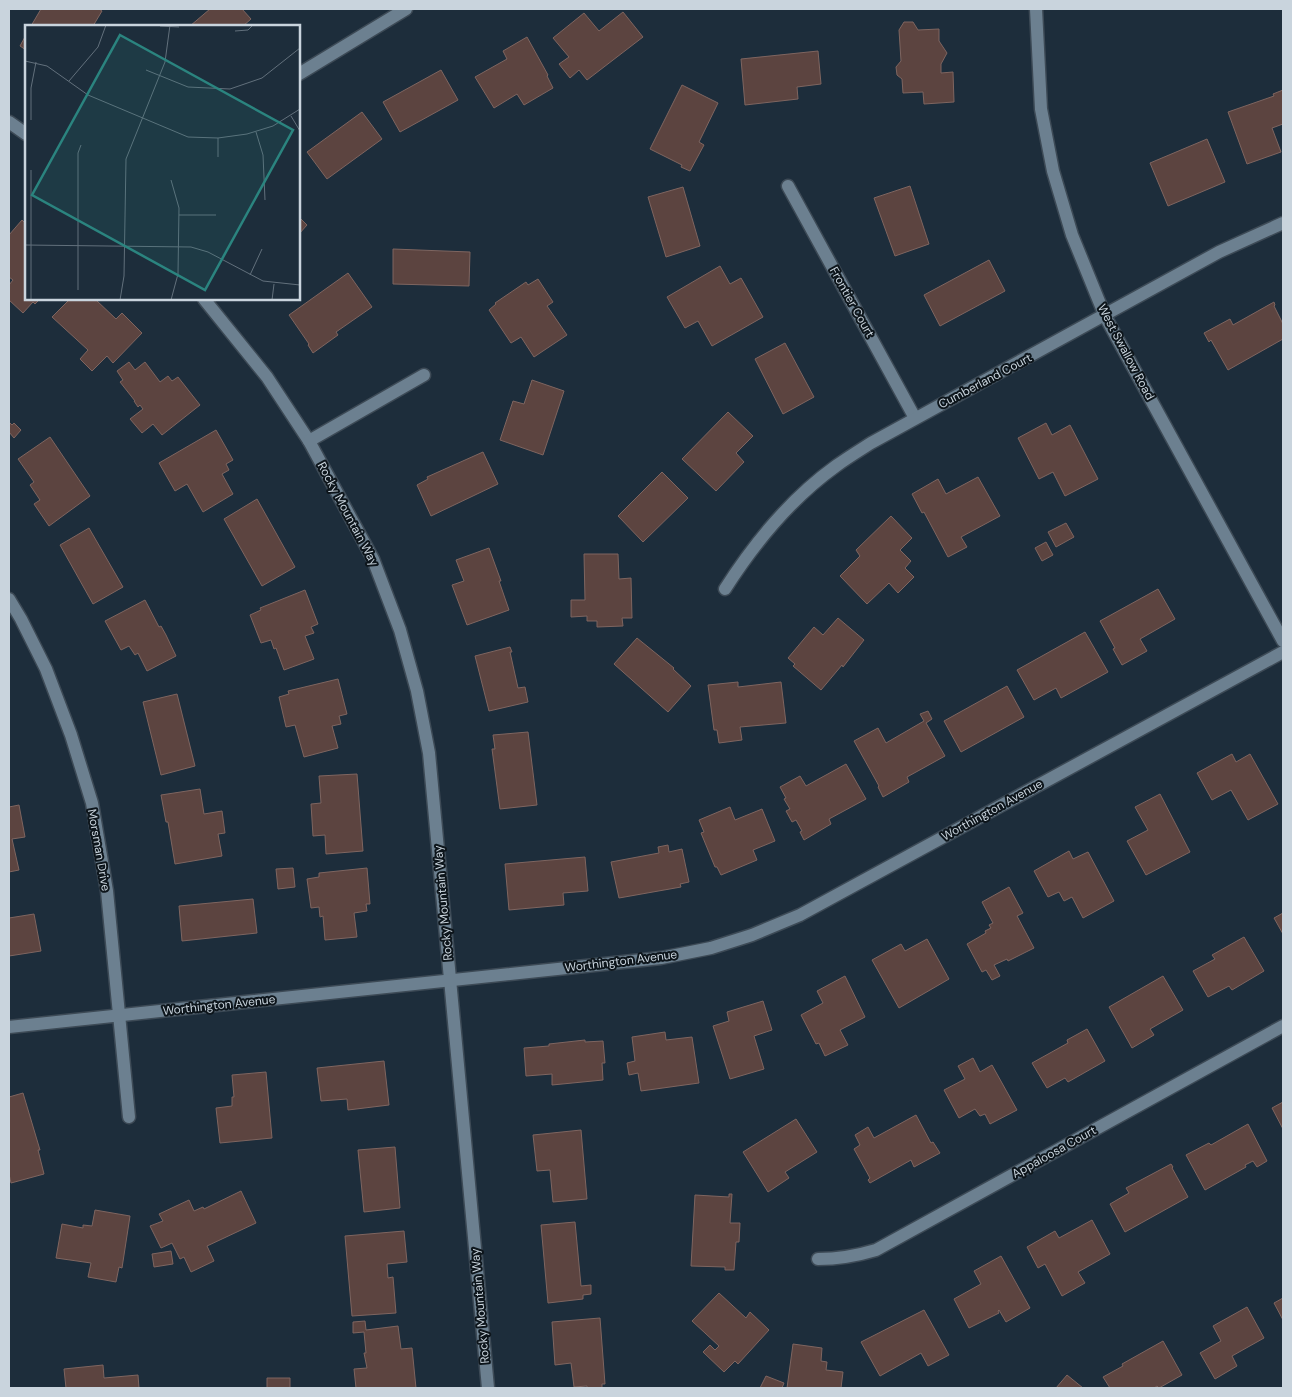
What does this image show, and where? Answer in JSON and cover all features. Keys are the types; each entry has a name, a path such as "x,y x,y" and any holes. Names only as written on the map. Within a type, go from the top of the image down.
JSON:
{"street":[{"path":"300,73 406,9"},
{"name":"West Swallow Road","path":"1036,9 1041,109 1053,171 1072,235 1105,316 1283,640"},
{"path":"9,122 25,133"},
{"name":"Frontier Court","path":"788,186 916,418"},
{"name":"Cumberland Court","path":"724,589 766,530 802,494 835,466 871,443 1219,252 1283,223"},
{"name":"Rocky Mountain Way","path":"205,300 267,376 309,441 373,559 400,630 417,691 429,753 488,1388"},
{"path":"309,441 424,375"},
{"name":"Morsman Drive","path":"9,599 46,669 71,735 92,804 107,891 129,1116"},
{"name":"Worthington Avenue","path":"9,1027 661,958 712,948 752,935 800,915 1283,652"},
{"name":"Appaloosa Court","path":"818,1259 839,1259 858,1256 876,1250 1283,1026"}],"building":[{"path":"41,9 99,9 102,11 94,25 32,25"},
{"path":"210,9 242,9 251,19 244,25 191,25"},
{"path":"623,12 643,37 587,80 579,70 570,78 559,64 569,57 553,38 584,13 599,31"},
{"path":"904,22 913,22 918,30 939,29 939,41 947,53 941,64 941,73 953,72 954,102 924,104 923,92 903,93 902,79 897,75 896,67 901,61 899,30"},
{"path":"25,37 25,49 20,46"},
{"path":"527,37 553,88 524,105 517,94 494,108 475,77 507,59 503,51"},
{"path":"818,51 821,84 797,87 798,99 745,105 741,59"},
{"path":"441,70 458,100 400,132 383,102"},
{"path":"682,85 718,103 699,142 704,145 690,171 650,149"},
{"path":"1283,90 1283,124 1272,128 1281,152 1247,164 1228,112 1274,96 1273,94"},
{"path":"362,112 382,139 327,179 307,152"},
{"path":"1207,139 1225,182 1168,206 1150,163"},
{"path":"910,186 929,244 895,256 874,198"},
{"path":"683,187 700,246 666,257 648,197"},
{"path":"300,218 307,225 300,233"},
{"path":"22,220 25,223 25,300 39,300 35,304 33,302 23,313 9,300 9,285 13,280 9,277 9,235"},
{"path":"393,249 470,252 469,286 393,284"},
{"path":"989,260 1005,291 940,326 924,295"},
{"path":"720,266 730,284 741,278 763,317 712,346 698,321 685,328 667,297"},
{"path":"348,273 372,307 336,332 338,335 313,353 289,315"},
{"path":"538,279 553,302 547,306 567,335 534,357 521,337 511,343 489,310 495,303 526,282 528,285"},
{"path":"69,300 96,300 116,319 122,313 142,333 113,363 107,356 92,371 80,359 88,350 52,317"},
{"path":"1274,302 1274,306 1283,324 1283,339 1228,370 1211,340 1209,342 1204,333 1230,319 1233,325"},
{"path":"785,343 814,397 783,414 755,359"},
{"path":"129,362 135,370 145,362 160,382 168,376 172,381 178,377 200,405 162,435 153,424 142,433 130,419 143,409 140,405 138,407 120,382 123,380 117,371"},
{"path":"532,380 564,391 543,455 500,440 513,401 524,404"},
{"path":"728,412 753,436 736,453 744,462 716,491 682,459"},
{"path":"9,422 12,425 14,423 21,430 14,438 9,432"},
{"path":"1046,423 1052,435 1070,425 1098,479 1065,496 1053,472 1039,479 1018,438"},
{"path":"216,430 233,460 226,464 229,470 222,474 233,494 203,512 187,484 175,491 159,463"},
{"path":"50,437 90,496 49,526 34,504 40,500 30,485 34,482 18,459"},
{"path":"483,452 498,484 431,516 417,485 428,479 427,477"},
{"path":"662,472 688,498 643,542 618,516"},
{"path":"978,477 1000,516 961,537 967,547 948,557 912,494 938,479 946,494"},
{"path":"257,499 295,567 262,586 224,519"},
{"path":"891,516 912,538 900,550 911,561 905,568 914,577 898,593 889,583 867,604 840,576 860,556 856,550"},
{"path":"1066,523 1074,537 1056,547 1048,532"},
{"path":"89,528 123,587 93,604 60,545"},
{"path":"1046,542 1053,555 1042,561 1035,548"},
{"path":"489,548 509,610 467,625 452,585 464,581 456,560"},
{"path":"584,554 618,554 619,579 631,578 632,618 622,618 623,626 597,627 597,621 587,621 587,616 571,617 571,600 585,600"},
{"path":"1158,589 1175,619 1140,639 1147,651 1122,665 1100,621"},
{"path":"305,590 318,624 311,627 314,633 305,636 314,659 284,670 271,640 261,643 250,615 261,610 260,608"},
{"path":"145,600 176,656 147,671 138,653 135,655 129,646 121,650 105,621"},
{"path":"838,618 864,640 843,667 842,665 821,690 793,666 795,664 788,658 814,627 823,635"},
{"path":"1085,632 1108,672 1061,698 1056,688 1034,700 1017,670"},
{"path":"637,638 674,668 691,686 668,712 614,664"},
{"path":"510,647 518,688 525,687 528,702 489,711 475,656"},
{"path":"338,679 347,714 339,716 341,724 332,726 338,748 304,757 295,725 286,727 279,697 289,694 288,691"},
{"path":"738,682 738,687 781,682 786,723 740,727 742,740 719,743 717,730 714,730 708,685"},
{"path":"1007,686 1024,717 961,752 944,721"},
{"path":"177,694 195,766 161,775 143,702"},
{"path":"928,711 932,719 926,723 945,756 907,777 909,782 883,797 879,786 854,741 878,728 886,743 924,721 920,714"},
{"path":"528,732 537,805 500,809 492,749 495,749 493,735"},
{"path":"1232,754 1236,762 1250,754 1278,804 1248,820 1231,790 1212,800 1197,773"},
{"path":"846,764 866,799 829,819 831,824 804,840 796,820 792,822 786,811 790,809 780,787 800,776 806,786"},
{"path":"357,774 363,851 326,854 325,835 313,836 311,804 321,803 319,776"},
{"path":"200,789 204,814 222,811 225,833 218,834 222,856 175,864 161,795"},
{"path":"1160,794 1190,852 1146,875 1127,841 1148,830 1135,807"},
{"path":"19,805 25,837 12,839 19,870 9,872 9,807"},
{"path":"730,807 735,820 762,809 775,841 753,850 757,860 721,875 717,867 715,867 701,833 704,832 699,820"},
{"path":"668,845 669,852 682,849 689,882 680,884 681,887 619,898 611,862 659,853 658,847"},
{"path":"1069,851 1073,859 1088,852 1114,901 1083,918 1072,897 1064,901 1059,892 1048,897 1034,871"},
{"path":"585,857 588,891 563,893 564,905 509,910 505,864"},
{"path":"293,868 295,887 278,889 276,869"},
{"path":"367,868 370,904 366,904 367,911 354,913 357,937 325,940 323,916 320,917 319,907 311,908 307,879 319,877 319,873"},
{"path":"1009,887 1023,913 1017,916 1034,948 1008,961 1007,959 994,965 1000,976 992,980 986,970 982,972 967,944 986,933 985,931 991,928 989,925 993,923 982,902"},
{"path":"253,899 257,933 182,941 179,906"},
{"path":"1283,913 1283,934 1274,918"},
{"path":"34,914 41,951 9,956 9,918"},
{"path":"1244,937 1264,971 1232,990 1229,986 1208,997 1193,971 1215,959 1212,955"},
{"path":"927,939 949,979 899,1008 872,960 901,944 905,951"},
{"path":"845,976 865,1017 840,1030 848,1045 825,1056 819,1043 816,1044 801,1015 823,1003 817,991"},
{"path":"1163,976 1183,1010 1150,1029 1154,1035 1132,1048 1109,1007"},
{"path":"763,1001 772,1030 754,1036 764,1069 730,1079 713,1026 729,1021 727,1012"},
{"path":"1087,1029 1105,1061 1068,1082 1065,1078 1047,1088 1032,1063 1068,1043 1067,1040"},
{"path":"665,1032 666,1040 692,1037 699,1083 641,1091 638,1073 629,1075 627,1063 635,1061 632,1037"},
{"path":"585,1040 585,1042 603,1041 605,1063 602,1063 603,1080 552,1085 552,1074 526,1076 524,1048"},
{"path":"973,1058 980,1072 992,1065 1017,1110 990,1124 985,1114 980,1116 975,1109 959,1118 944,1090 965,1079 958,1066"},
{"path":"384,1061 389,1105 348,1110 347,1099 321,1101 317,1068"},
{"path":"266,1072 272,1138 220,1143 216,1108 232,1106 232,1097 234,1097 232,1075"},
{"path":"23,1093 40,1150 38,1150 44,1174 11,1183 9,1174 9,1097"},
{"path":"1283,1102 1283,1129 1272,1108"},
{"path":"916,1115 931,1143 933,1142 940,1153 914,1167 911,1160 870,1183 868,1180 870,1178 854,1149 860,1145 855,1135 868,1127 874,1138"},
{"path":"796,1119 817,1152 785,1172 789,1178 768,1192 743,1152"},
{"path":"1248,1124 1267,1161 1257,1167 1253,1161 1245,1165 1246,1167 1205,1190 1186,1155 1209,1143 1211,1145"},
{"path":"581,1130 587,1199 553,1202 550,1170 537,1171 533,1135"},
{"path":"395,1147 400,1208 364,1212 358,1150"},
{"path":"1171,1164 1188,1197 1125,1232 1110,1204 1129,1193 1126,1188"},
{"path":"241,1191 256,1223 207,1246 214,1261 191,1272 184,1257 180,1259 172,1243 161,1248 150,1226 163,1221 159,1214 189,1200 194,1211 203,1207 204,1209"},
{"path":"729,1194 732,1194 730,1223 740,1223 739,1242 736,1242 734,1270 725,1270 725,1267 691,1266 695,1195 729,1197"},
{"path":"95,1210 130,1216 122,1268 119,1267 116,1282 88,1277 91,1263 56,1258 62,1224 83,1228 83,1225 92,1226"},
{"path":"1092,1220 1110,1254 1078,1272 1085,1283 1062,1296 1045,1264 1038,1268 1027,1247 1055,1231 1059,1238"},
{"path":"575,1222 581,1286 591,1285 591,1294 583,1295 583,1299 548,1303 541,1225"},
{"path":"404,1231 407,1262 387,1264 388,1278 393,1277 396,1313 352,1316 345,1236"},
{"path":"171,1251 173,1264 154,1267 152,1254"},
{"path":"1001,1256 1030,1308 1006,1322 999,1310 999,1313 969,1328 954,1299 981,1284 974,1271"},
{"path":"719,1293 746,1318 750,1312 769,1330 738,1364 735,1361 724,1372 703,1352 710,1345 715,1350 719,1346 692,1321"},
{"path":"1283,1298 1283,1320 1274,1303"},
{"path":"1247,1307 1264,1338 1232,1356 1237,1366 1215,1379 1200,1353 1221,1341 1213,1326"},
{"path":"924,1310 949,1355 928,1366 921,1353 880,1376 861,1342"},
{"path":"600,1318 605,1384 602,1384 602,1388 574,1387 571,1363 555,1365 552,1322"},
{"path":"365,1321 366,1330 398,1326 401,1349 412,1348 416,1388 356,1388 354,1369 367,1368 364,1353 366,1353 364,1332 353,1333 353,1322"},
{"path":"1163,1341 1182,1375 1159,1388 1157,1386 1154,1388 1110,1388 1103,1377"},
{"path":"793,1344 822,1348 821,1361 827,1362 826,1370 843,1372 841,1388 787,1388"},
{"path":"103,1365 104,1378 138,1375 139,1388 66,1388 64,1369"},
{"path":"1067,1375 1083,1388 1056,1388"},
{"path":"766,1376 784,1383 782,1388 760,1388"},
{"path":"267,1378 290,1378 290,1388 267,1388"}]}
